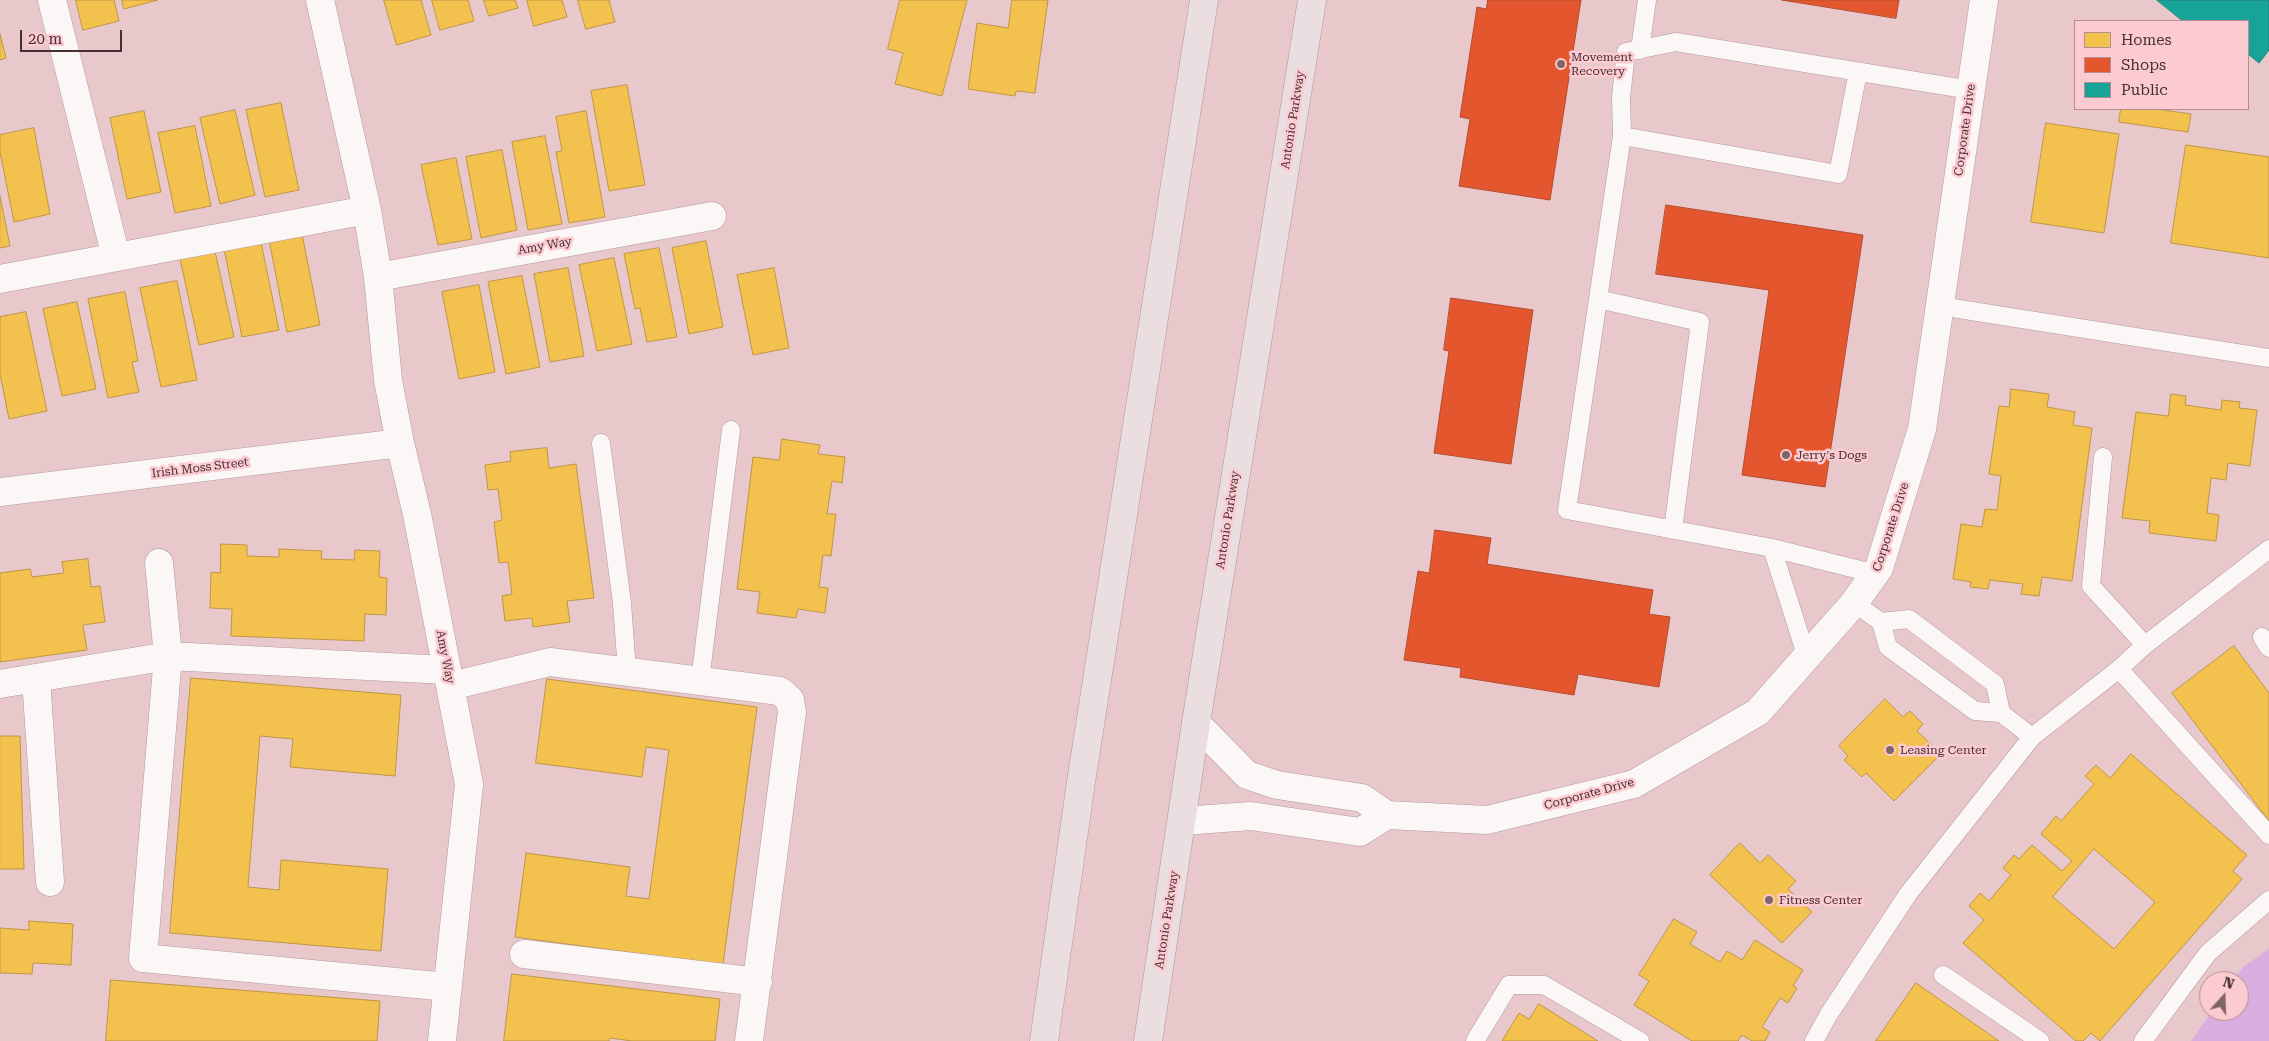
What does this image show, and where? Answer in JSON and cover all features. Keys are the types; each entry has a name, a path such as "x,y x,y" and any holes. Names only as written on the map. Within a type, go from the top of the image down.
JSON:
{"main road":[{"path":"1044,1041 1081,782 1204,0"},
{"name":"Antonio Parkway","path":"1148,1041 1196,724 1312,0"}],"street":[{"path":"52,0 116,257"},
{"name":"Amy Way","path":"320,0 367,210 378,276 388,380 400,443 417,514 469,784 442,1041"},
{"name":"Corporate Drive","path":"1387,815 1487,820 1634,784 1758,712 1807,658 1876,574 1880,568 1922,429 1984,0"},
{"path":"0,278 367,210"},
{"name":"Amy Way","path":"378,276 712,216"},
{"name":"Irish Moss Street","path":"0,492 400,443"},
{"path":"159,563 168,656 143,958 448,987"},
{"path":"0,684 168,656 449,678 550,662 780,691 790,700 792,712 749,1041"},
{"path":"36,678 50,882"},
{"path":"1182,821 1251,816 1360,832 1387,815 1362,798 1277,785 1247,775 1196,724"},
{"path":"524,954 758,982"}],"lane":[{"path":"1640,50 1647,0"},
{"path":"1876,574 1772,548 1567,510 1622,136 1621,97 1626,52 1676,42 1971,90"},
{"path":"1622,136 1838,174 1858,72"},
{"path":"1598,299 1700,322 1673,530"},
{"path":"1940,306 2269,358"},
{"path":"700,681 731,430"},
{"path":"601,443 622,603 627,672"},
{"path":"2103,457 2091,586 2145,645"},
{"path":"1772,548 1807,658"},
{"path":"1814,1041 1829,1014 1908,894 2032,736 2269,549"},
{"path":"1854,603 1881,622 1888,647 1975,711 2001,713 2032,736"},
{"path":"1881,622 1909,619 1995,684 2001,713"},
{"path":"2119,669 2269,834"},
{"path":"2144,1041 2208,953 2269,900"},
{"path":"1943,975 2040,1041"},
{"path":"1475,1041 1509,986 1544,985 1640,1041"}],"shaded area":[{"path":"2269,949 2269,1041 2191,1041 2205,1021 2249,1021 2249,971 2240,971"}],"building: Homes":[{"path":"76,0 114,0 119,21 83,30"},
{"path":"122,0 158,0 124,9"},
{"path":"384,0 421,0 431,35 397,45"},
{"path":"432,0 468,0 474,21 440,30"},
{"path":"484,0 515,0 518,8 489,16"},
{"path":"527,0 562,0 567,17 534,26"},
{"path":"578,0 609,0 615,22 586,29"},
{"path":"900,0 967,0 942,96 895,84 903,53 888,49"},
{"path":"1012,0 1048,0 1035,93 1016,91 1015,96 968,89 977,23 1008,28"},
{"path":"0,34 6,58 0,60"},
{"path":"627,85 645,185 609,191 591,91"},
{"path":"281,103 299,190 265,197 246,110"},
{"path":"235,110 255,195 220,204 200,118"},
{"path":"2121,110 2164,110 2191,114 2188,132 2119,122"},
{"path":"144,111 161,192 127,199 110,118"},
{"path":"586,111 605,217 569,223 556,152 562,151 556,117"},
{"path":"2046,123 2119,134 2104,233 2031,222"},
{"path":"195,126 211,206 175,213 158,133"},
{"path":"34,128 50,214 14,222 0,152 0,135"},
{"path":"545,136 562,224 528,230 512,142"},
{"path":"2186,145 2269,157 2269,258 2171,243"},
{"path":"502,150 517,230 481,238 466,157"},
{"path":"456,158 472,239 438,245 421,165"},
{"path":"0,196 10,246 0,248"},
{"path":"302,234 320,325 287,332 269,240"},
{"path":"706,241 723,327 689,334 672,248"},
{"path":"261,242 279,330 242,337 224,249"},
{"path":"659,248 677,337 647,342 640,308 635,309 624,254"},
{"path":"215,251 234,337 199,345 180,259"},
{"path":"614,258 632,344 597,351 579,265"},
{"path":"568,268 584,356 550,362 534,274"},
{"path":"774,268 789,348 753,355 737,275"},
{"path":"522,276 540,367 506,374 488,282"},
{"path":"177,281 197,380 161,387 140,288"},
{"path":"479,285 495,372 459,379 442,292"},
{"path":"125,292 138,361 132,362 139,392 108,398 88,299"},
{"path":"77,302 96,389 62,396 43,309"},
{"path":"26,312 47,411 9,419 0,374 0,317"},
{"path":"2011,389 2049,394 2047,407 2075,412 2073,425 2092,428 2072,581 2042,577 2039,596 2021,594 2023,584 1990,580 1988,589 1970,587 1971,582 1953,579 1961,524 1982,527 1985,509 1997,510 2001,476 1989,474 1999,406 2009,407"},
{"path":"2171,394 2186,396 2185,405 2221,410 2222,400 2240,402 2239,408 2257,410 2250,466 2228,463 2226,480 2211,478 2207,513 2219,515 2216,541 2149,533 2150,521 2122,518 2136,412 2168,416"},
{"path":"782,439 820,445 818,454 845,457 842,483 832,481 827,514 836,514 831,556 823,555 819,587 828,588 825,613 798,609 796,618 757,613 760,592 737,589 753,457 779,460"},
{"path":"547,448 549,468 576,464 594,598 567,601 570,622 533,627 532,618 505,621 502,596 512,594 508,562 499,563 494,522 502,520 498,489 488,490 485,465 511,461 510,452"},
{"path":"221,544 247,545 247,556 279,557 279,549 322,551 321,559 354,560 355,550 380,551 379,577 387,578 386,615 365,614 364,641 231,636 232,609 210,608 211,572 220,573"},
{"path":"88,559 91,587 100,586 105,622 83,625 87,650 0,662 0,573 30,569 32,577 64,573 62,562"},
{"path":"2234,646 2269,693 2269,821 2172,693"},
{"path":"191,678 401,695 395,776 290,767 293,739 260,736 248,887 279,890 281,860 388,869 381,951 170,933"},
{"path":"547,679 757,707 723,965 515,937 526,853 630,867 626,896 649,899 669,750 646,747 642,777 536,763"},
{"name":"Leasing Center","path":"1885,699 1903,717 1910,711 1923,724 1917,731 1941,754 1894,801 1866,773 1862,777 1844,760 1848,756 1839,746"},
{"path":"0,736 20,736 24,869 0,869"},
{"path":"2131,754 2247,855 2233,871 2242,879 2100,1041 2091,1033 2083,1041 2076,1041 1963,943 1984,920 1969,906 1980,893 1989,901 2011,875 2003,868 2014,855 2019,859 2032,845 2062,871 2072,861 2041,834 2056,816 2061,821 2094,784 2085,776 2096,765 2110,778","holes":["2094,849 2155,902 2114,949 2053,897"]},
{"name":"Fitness Center","path":"1740,843 1760,863 1768,855 1796,881 1788,889 1812,912 1782,943 1710,875"},
{"path":"1674,919 1697,932 1690,944 1720,962 1727,951 1742,960 1755,940 1803,970 1793,986 1797,988 1788,1003 1780,998 1762,1027 1770,1032 1765,1041 1752,1041 1742,1035 1738,1041 1692,1041 1634,1005 1649,981 1639,975"},
{"path":"29,921 73,924 71,965 33,963 32,974 0,973 0,928 29,930"},
{"path":"512,974 720,999 715,1041 632,1041 610,1038 609,1041 504,1041"},
{"path":"111,980 380,1001 377,1041 106,1041"},
{"path":"1916,983 1999,1041 1876,1041"},
{"path":"1539,1004 1598,1041 1502,1041 1519,1013 1529,1019"}],"building: Shops":[{"path":"1488,0 1581,0 1550,200 1459,186 1470,119 1460,117 1477,7 1486,9"},
{"path":"1782,0 1899,0 1896,18"},
{"path":"1666,205 1863,235 1825,487 1742,475 1769,290 1656,274"},
{"path":"1451,298 1533,310 1511,464 1434,453 1449,351 1444,350"},
{"path":"1435,530 1491,538 1487,564 1653,590 1649,614 1670,617 1659,687 1578,674 1574,695 1460,677 1461,668 1404,660 1418,571 1429,573"}],"building: Public":[{"path":"2157,0 2269,0 2269,50 2259,63 2249,55 2249,20 2182,20"}],"place":[{"name":"Movement Recovery","path":"1561,64"},
{"name":"Jerry's Dogs","path":"1786,455"},
{"name":"Leasing Center","path":"1890,750"},
{"name":"Fitness Center","path":"1769,900"}]}
